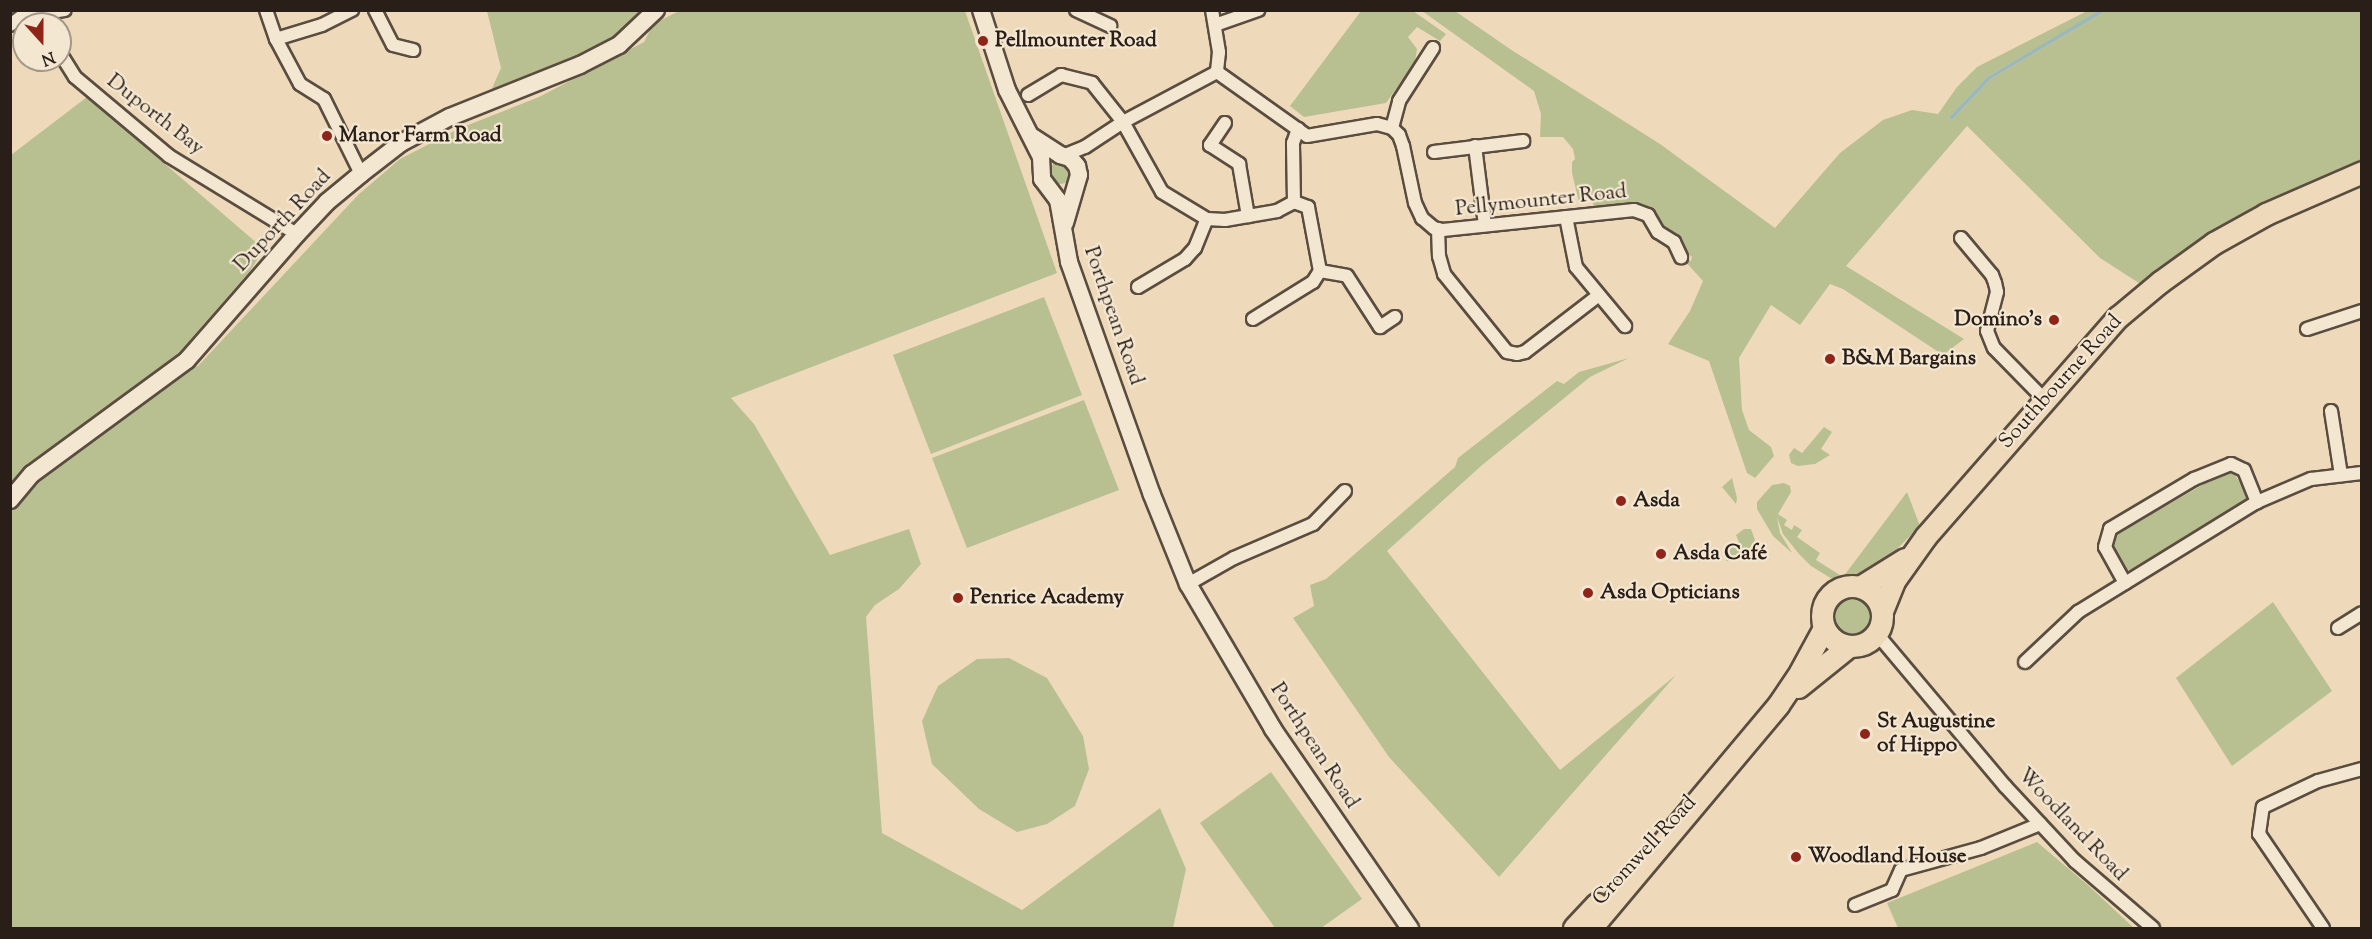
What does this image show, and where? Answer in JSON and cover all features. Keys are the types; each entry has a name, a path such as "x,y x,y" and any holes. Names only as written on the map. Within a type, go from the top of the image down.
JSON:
{"highway":[{"name":"Southbourne Road","path":"1882,611 1894,581 1912,554 2118,317 2214,243 2266,214 2361,172"},
{"name":"Southbourne Road","path":"1860,587 1912,554"},
{"path":"1849,586 1860,587 1871,593 1882,611 1882,621 1876,634 1864,644 1849,646 1832,639 1824,628 1822,610 1831,595 1849,586"},
{"name":"Cromwell Road","path":"1591,928 1778,705 1800,672 1824,628"},
{"name":"Cromwell Road","path":"1778,705 1849,646"},
{"name":"Cromwell Road","path":"1574,928 1661,830 1718,775"}],"street":[{"path":"35,12 65,10"},
{"path":"266,10 276,39 300,84 324,99 361,174"},
{"path":"276,39 322,25 352,10"},
{"path":"375,10 393,45 413,50"},
{"name":"Duporth Road","path":"10,500 32,474 187,360 327,202 401,143 450,117 580,65 619,45 656,10"},
{"name":"Porthpean Road","path":"981,10 1007,90 1041,157 1042,179 1058,201 1069,262 1152,495 1188,584 1273,729 1410,928"},
{"path":"1076,10 1097,14 1111,26"},
{"path":"1212,10 1219,52 1217,72"},
{"path":"1215,25 1258,10"},
{"path":"1217,72 1307,136 1377,124 1392,128 1399,101 1434,48"},
{"name":"Duporth Bay","path":"72,71 169,156 297,234"},
{"path":"1041,170 1048,158 1063,155 1095,141 1123,122 1217,72"},
{"path":"1028,95 1061,75 1092,83 1123,122 1162,192 1207,219 1225,220 1277,211 1294,202 1308,207 1320,271 1313,282 1252,319"},
{"path":"1225,123 1210,145 1239,164 1248,216"},
{"name":"Pellymounter Road","path":"1392,128 1399,135 1403,146 1415,203 1427,223 1438,229 1640,211 1648,215 1661,234 1674,242 1681,257"},
{"path":"1294,202 1293,143 1298,129"},
{"name":"Porthpean Road","path":"1030,135 1074,161 1078,175 1064,230"},
{"path":"1048,188 1064,192 1078,175 1095,141"},
{"path":"1434,152 1523,141"},
{"path":"1475,146 1485,225"},
{"path":"1566,217 1576,267 1625,326"},
{"path":"1138,287 1185,259 1195,248 1207,219"},
{"path":"1438,229 1439,256 1444,274 1496,339 1511,353 1518,354 1531,348 1599,295"},
{"path":"1961,238 1992,275 1995,283 1997,292 1987,332 1994,348 2044,400"},
{"path":"1320,271 1347,276 1380,327 1395,317"},
{"path":"2307,329 2361,311"},
{"path":"2331,411 2340,475"},
{"path":"2125,583 2105,547 2110,529 2194,479 2231,464 2244,470 2257,502"},
{"path":"2025,662 2078,612 2257,502 2311,479 2361,473"},
{"path":"1188,584 1234,558 1313,524 1345,491"},
{"path":"2338,628 2361,613"},
{"name":"Woodland Road","path":"1876,634 2040,824 2082,868 2153,928"},
{"path":"2323,928 2259,834 2264,807 2318,781 2361,769"},
{"path":"1855,905 1892,890 1900,870 1981,848 2040,824"}],"green space":[{"path":"487,11 644,11 612,42 490,93 501,68"},
{"path":"679,11 965,11 1057,273 731,398 754,424 830,555 909,529 921,564 899,589 875,605 866,617 882,833 1022,910 1160,808 1186,869 1173,928 11,928 11,155 87,97 264,249 250,271 190,340 197,367 359,194 400,159 458,129 539,97 644,42 653,24"},
{"path":"1361,11 1413,11 1446,34 1440,41 1417,27 1408,37 1417,49 1415,62 1386,103 1304,117 1290,106"},
{"path":"1422,11 1455,11 1510,49 1660,144 1775,228 1840,153 1883,120 1912,110 1938,114 1957,87 1977,67 2087,11 2100,11 1987,77 1948,118 1952,120 1991,79 2106,11 2361,11 2361,184 2214,243 2142,285 2100,258 1967,126 1846,266 1964,339 1943,355 1843,289 1830,284 1800,325 1771,305 1739,358 1742,410 1749,430 1771,447 1774,456 1755,478 1747,473 1709,361 1668,344 1690,311 1703,281 1684,260 1691,261 1692,257 1684,251 1673,234 1664,229 1651,211 1633,206 1629,202 1594,208 1592,200 1579,202 1572,173 1572,162 1575,159 1573,149 1563,137 1540,137 1541,114 1534,91"},
{"path":"1060,162 1068,165 1071,173 1068,181 1060,184 1052,181 1049,173 1052,165"},
{"path":"1044,297 1082,395 931,454 893,355"},
{"path":"1629,358 1590,377 1481,466 1387,551 1560,770 1676,675 1499,877 1389,757 1293,618 1314,606 1310,585 1326,579 1455,467 1458,458 1557,381 1564,384 1579,372"},
{"path":"1084,400 1119,490 967,548 932,458"},
{"path":"1824,427 1832,432 1821,449 1830,455 1815,464 1798,466 1791,463 1789,455 1794,448 1802,453"},
{"path":"2228,472 2235,475 2244,489 2247,496 2244,504 2142,568 2127,570 2122,567 2111,547 2116,535"},
{"path":"1732,478 1737,498 1736,504 1722,487"},
{"path":"1784,483 1790,486 1791,492 1778,514 1787,520 1784,525 1792,530 1794,525 1802,530 1797,537 1820,553 1816,560 1843,577 1907,492 1920,526 1896,550 1862,574 1837,582 1811,566 1799,554 1783,534 1777,517 1780,533 1792,553 1773,536 1757,509 1757,502 1772,485"},
{"path":"1744,529 1751,529 1755,540 1753,545 1737,559 1726,561 1727,547 1739,542 1736,535"},
{"path":"1851,594 1859,595 1866,600 1871,607 1871,623 1866,630 1859,635 1851,636 1843,635 1836,630 1831,623 1830,615 1831,607 1836,600 1843,595"},
{"path":"2273,602 2332,691 2232,766 2176,678"},
{"path":"1009,658 1047,678 1083,736 1089,769 1075,806 1047,824 1017,832 979,809 932,764 922,721 938,686 977,659"},
{"path":"1271,772 1362,899 1321,928 1275,928 1200,823"},
{"path":"2037,842 2134,928 1898,928 1887,903"}],"water":[{"path":"2100,10 2106,11 1991,79 1952,120 1948,118 1987,77"}],"place":[{"name":"Pellmounter Road","path":"983,41"},
{"name":"Manor Farm Road","path":"327,136"},
{"name":"Domino's","path":"2054,320"},
{"name":"B&M Bargains","path":"1830,359"},
{"name":"Asda","path":"1621,501"},
{"name":"Asda Café","path":"1661,554"},
{"name":"Asda Opticians","path":"1588,593"},
{"name":"Penrice Academy","path":"958,598"},
{"name":"St Augustine of Hippo","path":"1865,734"},
{"name":"Woodland House","path":"1796,857"}]}
